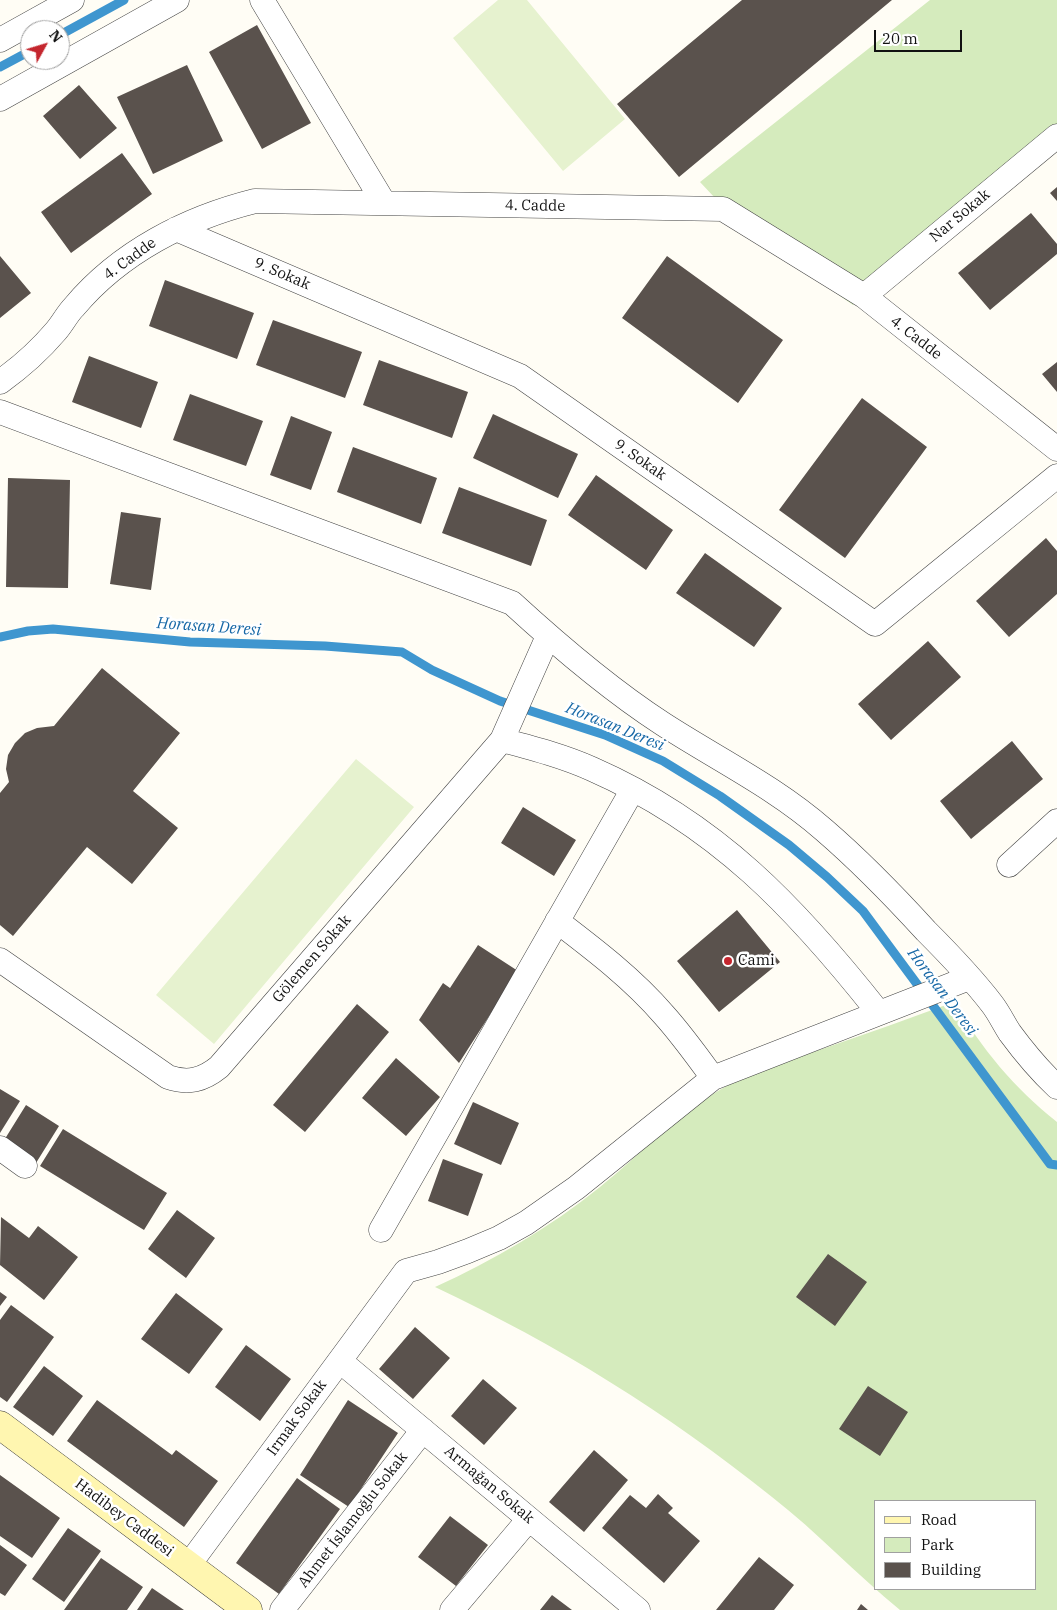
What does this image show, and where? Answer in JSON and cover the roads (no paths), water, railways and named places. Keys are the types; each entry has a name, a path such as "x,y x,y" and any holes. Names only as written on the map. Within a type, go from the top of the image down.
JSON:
{"main road":[{"name":"Hadibey Caddesi","path":"0,1425 248,1610"}],"street":[{"path":"0,40 72,0"},
{"path":"0,99 177,0"},
{"path":"262,0 384,203"},
{"name":"Nar Sokak","path":"864,296 1057,136"},
{"name":"4. Cadde","path":"0,382 19,369 39,350 58,330 74,307 96,284 121,263 148,244 176,229 228,208 255,201 723,209 864,296 1057,450"},
{"name":"9. Sokak","path":"176,229 520,376 874,624 1057,476"},
{"path":"0,412 512,603 548,636 623,697 785,799 823,829 905,908 969,978 992,1005 1009,1032 1029,1058 1057,1088"},
{"name":"Gölemen Sokak","path":"0,960 168,1077 186,1081 198,1080 209,1075 219,1067 502,740 548,636"},
{"path":"502,740 547,752 591,768 633,788 706,834 746,867 809,929 879,1013"},
{"path":"381,1230 633,788"},
{"path":"1010,865 1057,822"},
{"path":"557,921 597,951 663,1013 713,1078 969,978"},
{"name":"Irmak Sokak","path":"188,1566 406,1271 468,1251 526,1223 576,1188 713,1078"},
{"path":"0,1148 25,1166"},
{"name":"Armağan Sokak","path":"340,1361 638,1610"},
{"name":"Ahmet İslamoğlu Sokak","path":"282,1610 423,1430"},
{"path":"452,1610 529,1519"}],"waterway":[{"path":"70,30 124,0"},
{"path":"0,67 20,56"},
{"name":"Horasan Deresi","path":"0,637 28,631 53,629 190,642 325,646 402,652 432,670 500,701 605,735 663,761 720,796 789,845 863,911 1050,1164 1057,1165"}],"place":[{"name":"Cami","path":"728,961"}]}
